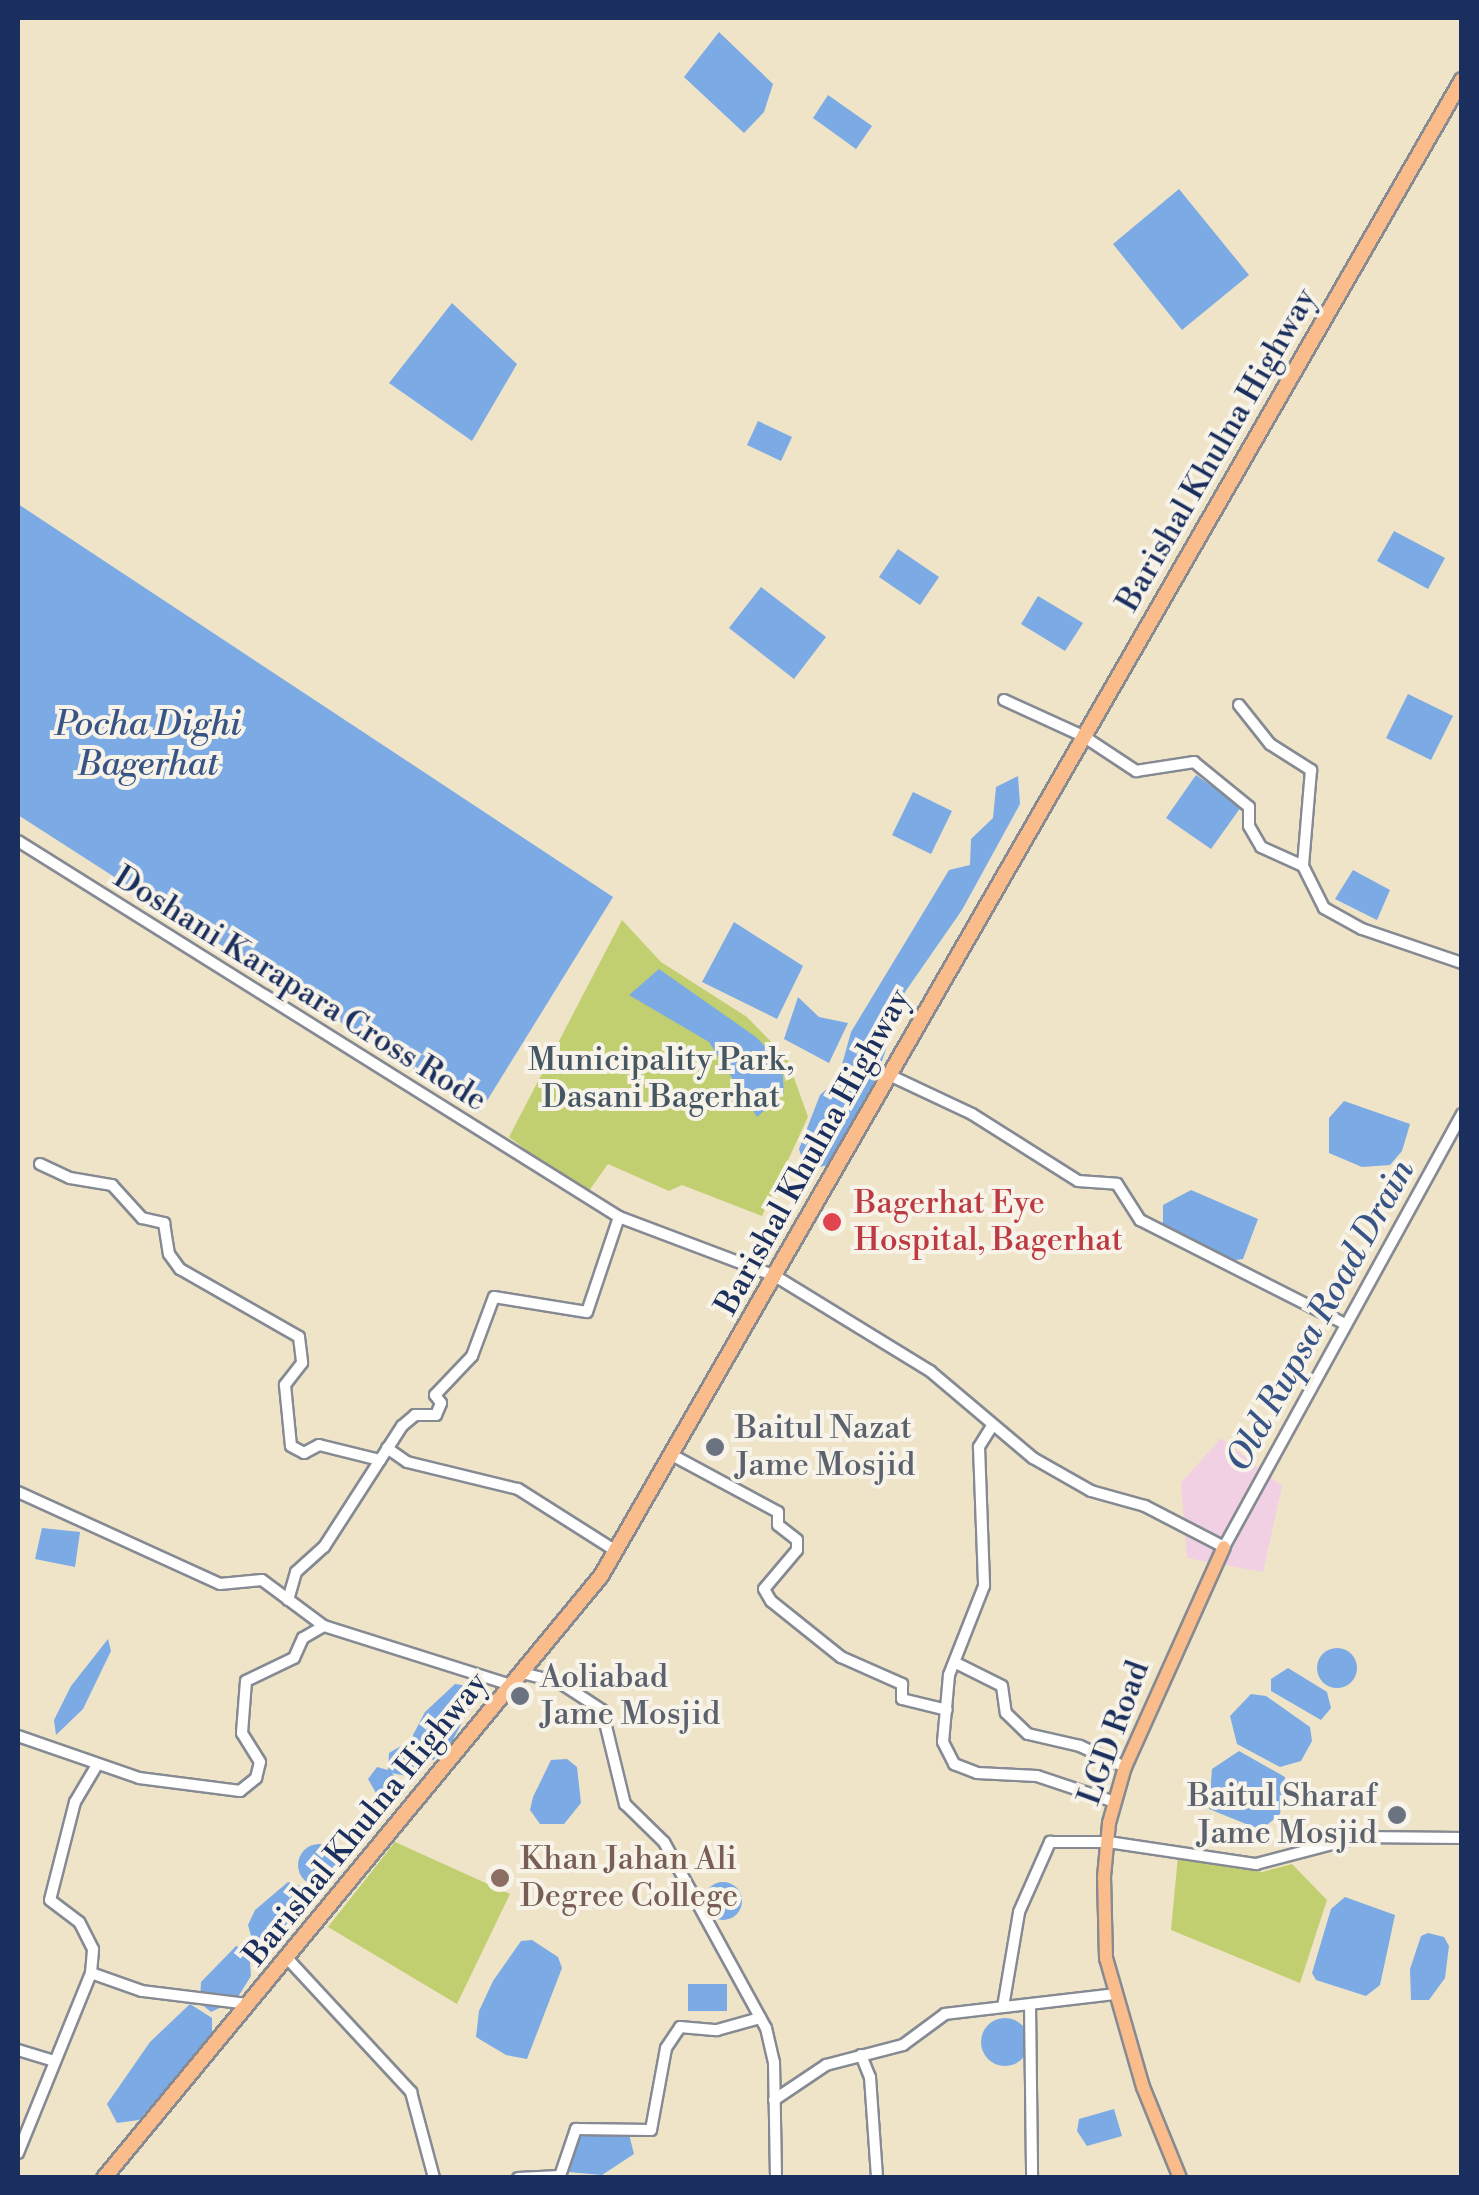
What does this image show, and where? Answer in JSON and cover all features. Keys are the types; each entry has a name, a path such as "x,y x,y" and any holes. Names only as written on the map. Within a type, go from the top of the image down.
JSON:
{"highway":[{"name":"Barishal Khulna Highway","path":"104,2178 517,1679 616,1550 1462,80"}],"main road":[{"name":"LGD Road","path":"1180,2178 1143,2088 1106,1958 1108,1842 1125,1767 1224,1547"}],"street":[{"path":"1004,700 1083,736 1136,771 1194,762 1249,808 1249,826 1261,846 1303,866"},
{"path":"1238,704 1270,744 1311,770 1303,866 1324,908 1362,929 1462,963"},
{"name":"Doshani Karapara Cross Rode","path":"18,841 619,1217 776,1276 930,1371 992,1426 1091,1491 1144,1506 1224,1547"},
{"path":"887,1074 972,1114 1078,1181 1116,1184 1140,1220 1343,1323"},
{"path":"1224,1547 1462,1114"},
{"path":"40,1164 70,1178 112,1184 142,1218 164,1223 169,1254 180,1270 299,1337 302,1363 285,1385 290,1446 304,1453 319,1445 380,1460"},
{"path":"288,1600 296,1572 318,1556 387,1448 414,1415 436,1415 441,1403 436,1395 472,1356 494,1297 587,1312 619,1217"},
{"path":"992,1426 980,1447 984,1586 956,1663 943,1742 954,1764 1013,1779 1038,1776 1114,1802"},
{"path":"387,1448 407,1462 518,1489 616,1550"},
{"path":"672,1455 778,1512 778,1524 797,1540 797,1550 764,1589 772,1602 841,1657 902,1684 902,1699 947,1710"},
{"path":"18,1492 220,1584 262,1580 324,1626 517,1679 559,1682 602,1710 625,1804 664,1842 760,2018 774,2062 776,2178"},
{"path":"18,1736 164,1784 245,1789 260,1762 242,1733 246,1681 294,1658 303,1638 324,1626"},
{"path":"956,1663 1002,1686 1006,1713 1028,1734 1080,1746 1125,1767"},
{"path":"18,2153 53,2061 76,2023 92,1973 93,1949 79,1922 50,1900 75,1802 97,1764"},
{"path":"1003,2007 1019,1912 1050,1842 1108,1842 1256,1864 1359,1836 1462,1838"},
{"path":"287,1958 411,2092 434,2178"},
{"path":"92,1973 142,1991 248,2004"},
{"path":"774,2100 826,2064 903,2045 945,2014 1116,1994"},
{"path":"1030,2005 1032,2178"},
{"path":"518,2178 560,2176 576,2129 651,2130 666,2048 680,2026 716,2030 760,2018"},
{"path":"18,2050 53,2061"},
{"path":"861,2055 870,2078 877,2178"}],"shaded area":[{"path":"1221,1438 1282,1486 1263,1572 1187,1558 1181,1483"}],"green space":[{"name":"Municipality Park, Dasani Bagerhat","path":"622,920 661,962 747,1017 787,1058 808,1117 762,1216 682,1185 669,1191 608,1164 586,1195 509,1137"},
{"path":"395,1842 510,1894 457,2004 328,1927"},
{"path":"1178,1856 1262,1872 1292,1864 1327,1900 1300,1983 1171,1930"}],"water":[{"path":"719,32 773,84 764,112 744,133 684,77"},
{"path":"828,95 872,126 856,149 813,118"},
{"path":"1179,189 1249,275 1182,330 1113,244"},
{"path":"452,303 517,364 472,441 389,383"},
{"path":"758,421 792,437 781,461 747,445"},
{"name":"Pocha Dighi Bagerhat","path":"18,504 613,897 480,1112 18,815"},
{"path":"1394,531 1445,558 1428,589 1377,561"},
{"path":"898,549 939,577 920,605 879,577"},
{"path":"761,587 826,637 794,679 729,628"},
{"path":"1038,596 1083,623 1065,651 1021,624"},
{"path":"1408,694 1453,716 1431,760 1386,738"},
{"path":"1196,775 1241,807 1211,849 1166,818"},
{"path":"1018,776 1020,804 962,910 905,992 876,1079 827,1165 806,1171 799,1149 820,1095 838,1079 851,1032 949,870 970,865 971,839 993,818 996,787"},
{"path":"913,792 952,811 931,854 892,835"},
{"path":"1353,870 1390,890 1377,920 1335,899"},
{"path":"734,922 803,966 777,1019 702,982"},
{"path":"659,969 756,1037 782,1064 784,1093 757,1117 709,1042 629,995"},
{"path":"798,997 819,1017 848,1023 829,1063 784,1039"},
{"path":"1344,1101 1410,1124 1402,1151 1390,1165 1362,1167 1329,1153 1329,1118"},
{"path":"1191,1190 1258,1219 1243,1259 1229,1261 1163,1226 1163,1205"},
{"path":"42,1528 80,1532 75,1567 35,1559"},
{"path":"108,1639 111,1651 83,1709 56,1735 54,1720 71,1686"},
{"path":"1337,1648 1351,1654 1357,1668 1351,1682 1337,1688 1323,1682 1317,1668 1323,1654"},
{"path":"1288,1668 1327,1692 1331,1708 1321,1720 1271,1691 1271,1679"},
{"path":"455,1684 469,1686 472,1704 449,1747 433,1760 415,1751 413,1735 425,1712"},
{"path":"1251,1694 1266,1696 1310,1727 1312,1741 1301,1761 1280,1767 1237,1744 1230,1716"},
{"path":"401,1746 423,1765 411,1777 392,1773 407,1790 396,1803 376,1793 368,1779 377,1767 388,1770 389,1753"},
{"path":"1239,1751 1285,1777 1280,1814 1261,1830 1209,1809 1212,1769"},
{"path":"567,1759 577,1767 581,1803 564,1824 540,1824 530,1810 533,1797 551,1760"},
{"path":"319,1844 334,1850 340,1865 334,1880 319,1886 304,1880 298,1865 304,1850"},
{"path":"288,1882 300,1886 306,1903 282,1937 269,1945 253,1943 248,1925 255,1910"},
{"path":"723,1882 737,1887 742,1901 737,1915 723,1920 709,1915 704,1901 709,1887"},
{"path":"1345,1897 1395,1915 1380,1985 1366,1996 1316,1980 1312,1973 1331,1909"},
{"path":"1428,1933 1444,1937 1449,1946 1445,1978 1429,2000 1411,2000 1410,1969 1421,1936"},
{"path":"532,1940 558,1957 562,1968 527,2059 506,2055 476,2037 479,2011 493,1981 521,1941"},
{"path":"236,1946 249,1951 251,1976 236,2000 211,2012 200,2003 201,1982"},
{"path":"688,1984 727,1984 727,2011 688,2011"},
{"path":"190,2004 212,2018 212,2035 139,2120 117,2123 107,2104 150,2042"},
{"path":"1005,2018 1022,2025 1029,2042 1022,2059 1005,2066 988,2059 981,2042 988,2025"},
{"path":"1114,2109 1122,2136 1087,2146 1077,2131 1079,2119"},
{"path":"574,2133 629,2134 634,2154 602,2175 568,2172 561,2155"}],"waterway":[{"path":"532,1308 578,1316"},
{"path":"21,1487 117,1532"},
{"path":"976,1500 977,1521"},
{"path":"304,1572 320,1558"},
{"path":"343,1627 356,1630"},
{"path":"1001,1779 1018,1780"},
{"path":"422,2116 434,2161"}],"place":[{"name":"Bagerhat Eye Hospital, Bagerhat","path":"832,1222"},
{"name":"Baitul Nazat Jame Mosjid","path":"715,1447"},
{"name":"Aoliabad Jame Mosjid","path":"520,1696"},
{"name":"Baitul Sharaf Jame Mosjid","path":"1397,1815"},
{"name":"Khan Jahan Ali Degree College","path":"500,1878"}],"water label":[{"name":"Old Rupsa Road Drain","path":"1321,1316"}]}
